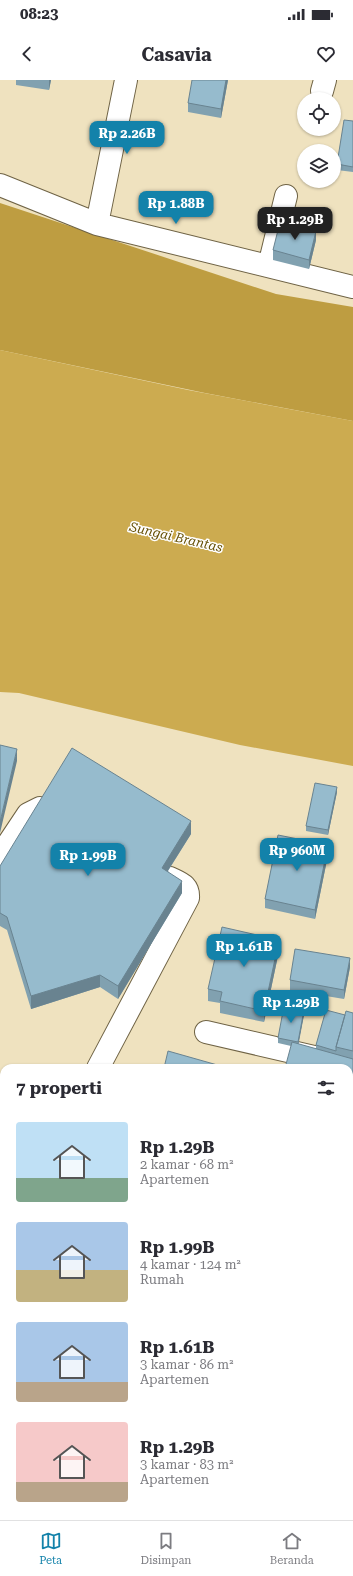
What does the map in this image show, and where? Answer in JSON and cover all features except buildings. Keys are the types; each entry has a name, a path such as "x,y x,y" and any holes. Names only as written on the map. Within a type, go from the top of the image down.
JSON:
{"street":[{"path":"97,224 126,80"},
{"path":"0,185 97,224 353,287"},
{"path":"268,266 286,196"},
{"path":"0,856 28,814 40,808"},
{"path":"100,1064 188,898 189,892 185,886 170,878"},
{"path":"206,1032 344,1064"}],"shaded area":[{"path":"0,203 276,294 353,307 353,421 205,393 0,350"}],"water":[{"name":"Sungai Brantas","path":"0,350 188,390 353,421 353,766 240,745 19,693 0,692"}]}
